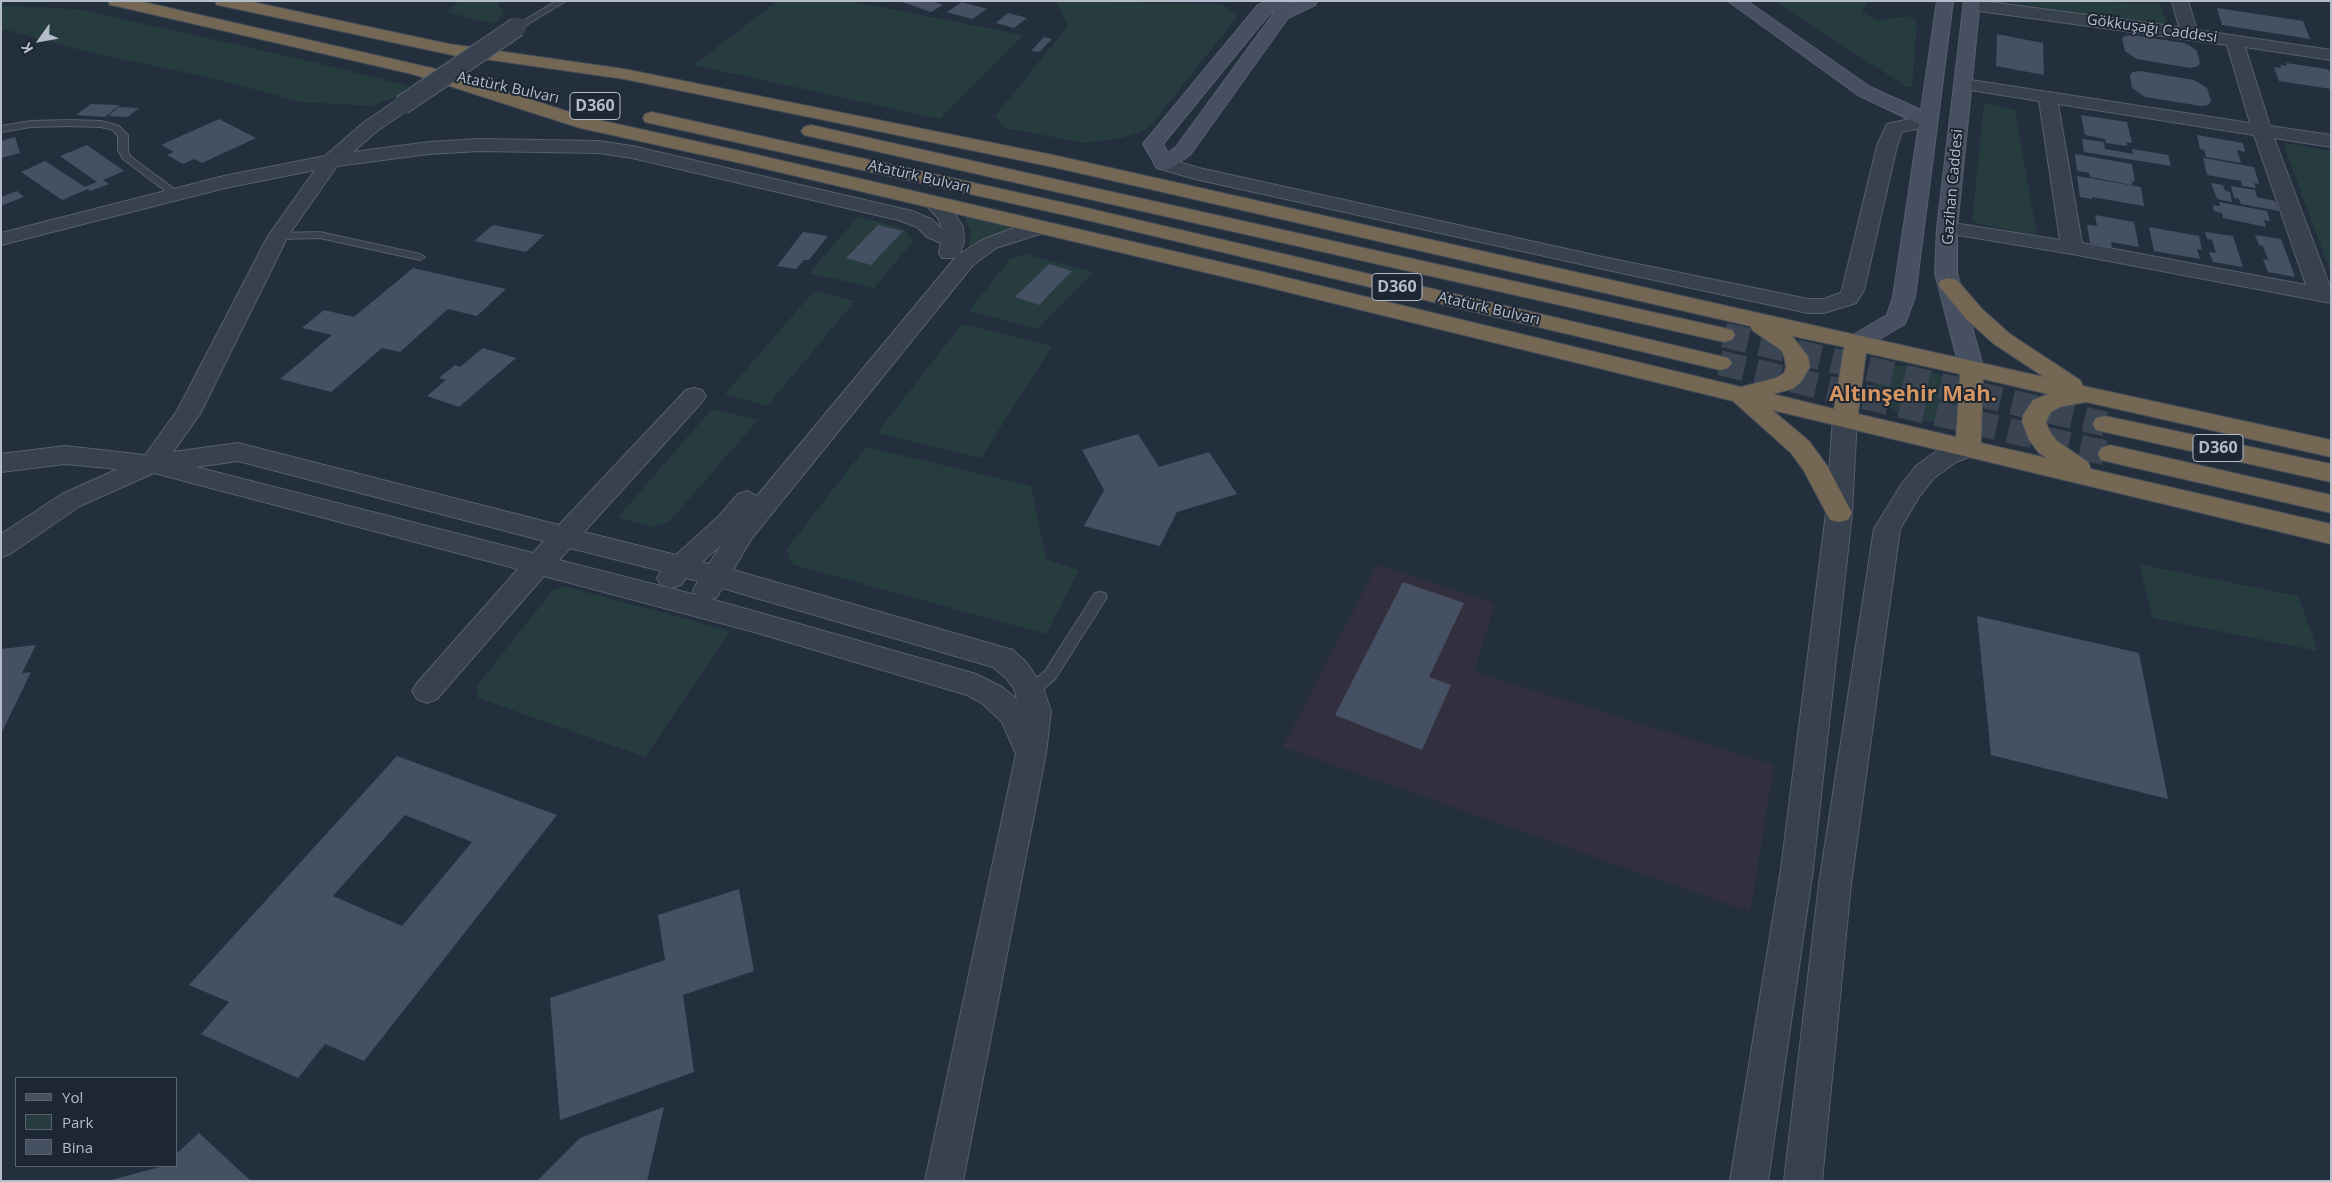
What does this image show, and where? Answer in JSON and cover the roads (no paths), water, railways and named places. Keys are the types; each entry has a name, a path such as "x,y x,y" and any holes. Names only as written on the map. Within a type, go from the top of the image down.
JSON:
{"highway":[{"name":"Atatürk Bulvarı","path":"116,1 418,70 580,103"},
{"name":"Atatürk Bulvarı","path":"223,1 450,49 641,95 742,116"},
{"path":"450,49 624,74 1053,161 1856,344 2331,449"},
{"path":"418,70 580,122 1042,227 2331,534"},
{"name":"Atatürk Bulvarı","path":"637,115 1074,211 1720,363"},
{"name":"Atatürk Bulvarı","path":"790,126 1724,336"},
{"path":"1949,285 1974,314 2002,339 2088,395"},
{"path":"1738,394 1770,389 1784,384 1793,377 1798,367 1796,356 1786,342 1773,332 1744,317"},
{"path":"1845,418 1856,344"},
{"path":"1968,448 1972,370"},
{"path":"1738,394 1800,447 1815,467 1839,513"},
{"path":"2088,395 2049,402 2037,412 2034,422 2038,434 2052,451 2098,479"},
{"name":"D360","path":"2105,424 2331,473"},
{"name":"D360","path":"2110,454 2331,504"}],"main road":[{"path":"1283,1 1264,9 1153,144 1164,164 1183,151 1282,14 1305,2"},
{"path":"1736,1 1864,91 1928,114"},
{"path":"1764,1 1843,56"},
{"name":"Gazihan Caddesi","path":"1856,344 1897,319 1901,310 1909,269 1944,1"},
{"name":"Gazihan Caddesi","path":"1972,3 1964,84 1954,152 1947,228 1946,274 1972,370"},
{"path":"1875,77 1928,114"}],"street":[{"path":"2180,1 2190,34"},
{"name":"Gökkuşağı Caddesi","path":"1972,3 2331,55"},
{"path":"152,464 188,414 278,236 332,161 370,127 517,27"},
{"path":"2234,40 2262,130 2326,296"},
{"path":"1964,84 2331,141"},
{"path":"2048,98 2072,248"},
{"path":"1164,164 1195,173 1613,265 1808,306 1824,306 1838,303 1848,298 1853,290 1887,146 1894,128 1928,114"},
{"path":"1,239 224,182 332,161 440,147 480,145 598,147 632,152 905,216 924,223 934,232 953,241"},
{"path":"657,596 680,566 728,523 945,264 953,241 953,227 946,215 933,202"},
{"path":"696,606 718,576 743,531 965,260 989,244 1018,233 1042,227"},
{"path":"1947,228 2072,248 2326,296"},
{"path":"427,691 538,565 694,396"},
{"path":"1750,1181 1797,869 1839,513 1845,418"},
{"path":"1802,1181 1835,884 1887,529 1910,491 1925,472 1947,456 1968,448"},
{"path":"1,546 71,500 152,464 238,452 718,576 1003,658 1016,670 1030,693 1036,710 1030,753 944,1181"},
{"path":"1,463 65,455 152,464 696,606 967,682 992,695 1006,706 1022,728 1030,753"}],"lane":[{"path":"517,27 562,1"},
{"path":"1,129 31,124 68,123 101,124 116,128 123,135 123,150 126,156 176,194"},
{"path":"278,236 320,235 420,257"},
{"path":"1006,706 1030,693 1050,675 1100,597"}],"tunnel":[{"path":"1724,335 2105,424"},
{"path":"1720,363 2110,454"}],"district":[{"name":"Altınşehir Mah.","path":"1913,395"}]}
